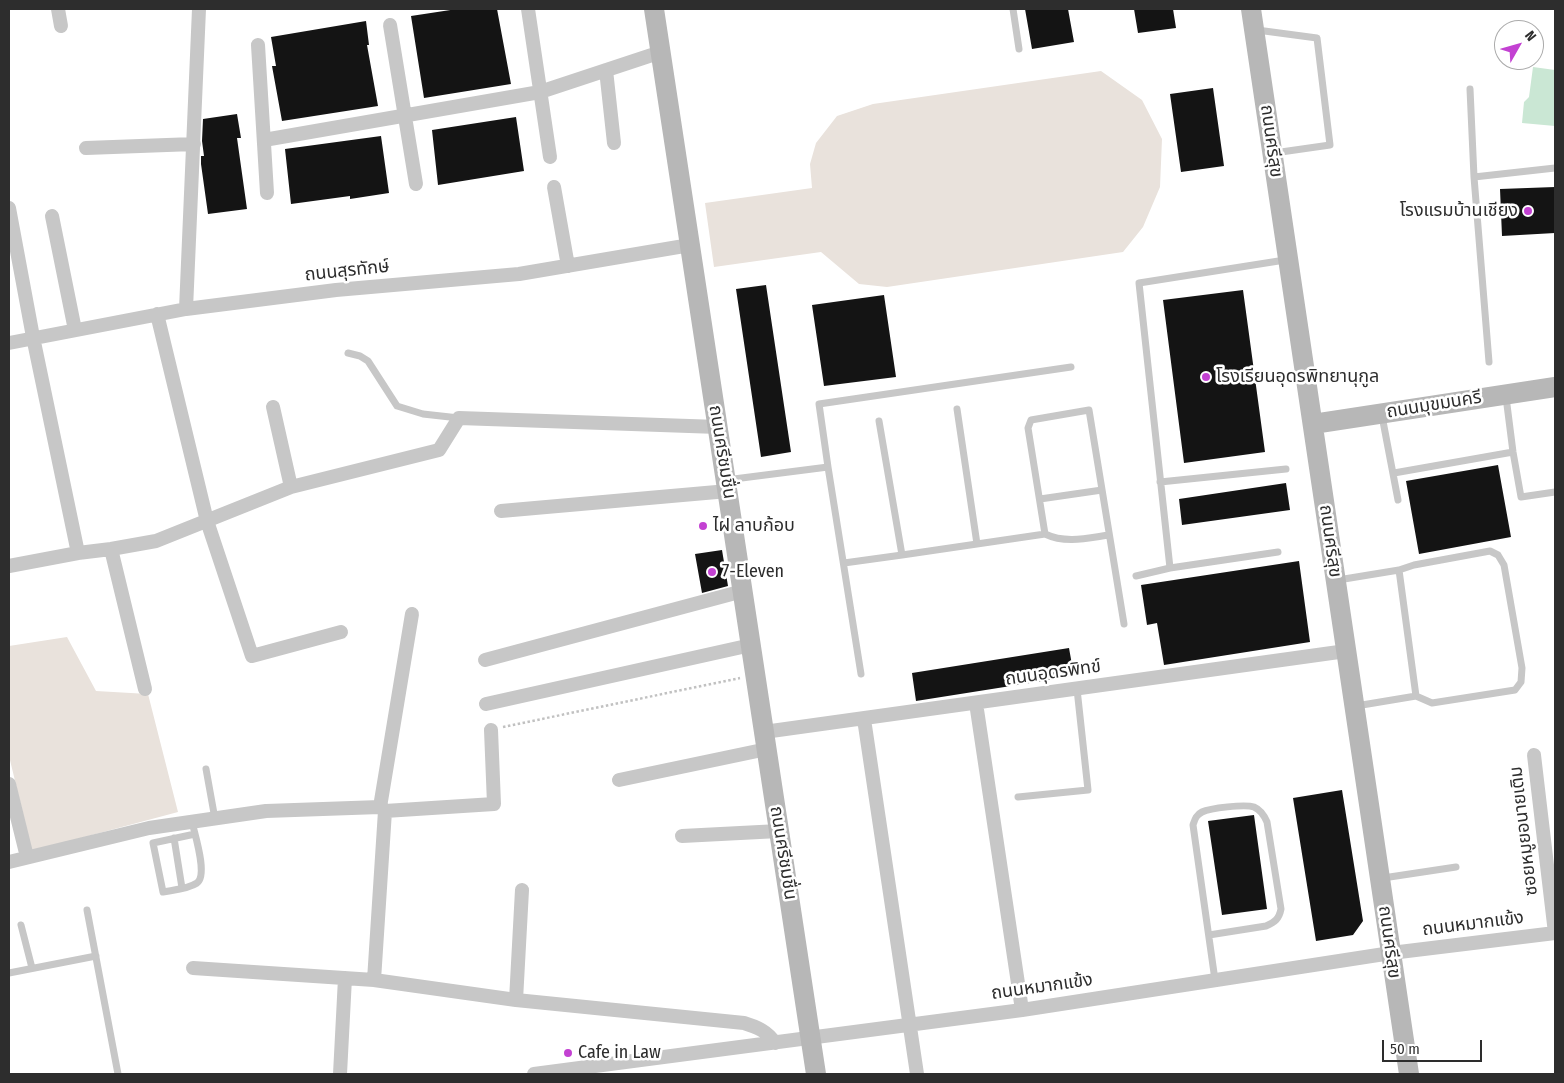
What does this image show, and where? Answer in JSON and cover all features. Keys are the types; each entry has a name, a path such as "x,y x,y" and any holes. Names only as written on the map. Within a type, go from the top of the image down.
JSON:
{"street":[{"path":"58,9 61,26"},
{"path":"186,309 199,9"},
{"path":"528,9 550,157"},
{"name":"ถนนศรีชมชื่น","path":"654,9 816,1074"},
{"name":"ถนนศรีสุข","path":"1251,9 1409,1074"},
{"path":"390,25 416,184"},
{"path":"258,45 268,193"},
{"path":"264,140 540,92 661,52"},
{"path":"606,70 614,143"},
{"path":"86,148 194,144"},
{"path":"554,187 568,266"},
{"path":"9,208 33,337 78,553"},
{"path":"52,216 74,330"},
{"name":"ถนนสุรทักษ์","path":"9,343 186,309 336,290 519,274 690,245"},
{"path":"157,314 207,521 252,656 341,632"},
{"name":"ถนนมุขมนครี","path":"1313,424 1555,387"},
{"path":"273,407 291,487"},
{"path":"9,566 156,541 291,487 439,450 459,418 718,427"},
{"path":"501,511 727,485"},
{"path":"111,549 145,689"},
{"path":"485,660 743,591"},
{"path":"374,980 383,809 412,614"},
{"path":"486,704 751,645"},
{"name":"ถนนอุดรพิทข์","path":"619,780 766,740 864,719 1346,652"},
{"path":"976,703 1022,1010"},
{"path":"864,719 917,1074"},
{"path":"9,862 149,828 194,828 215,818 266,811 383,809 494,804 491,730"},
{"name":"ซอยหมูยอนายเติม","path":"1534,755 1555,933"},
{"path":"9,784 27,858"},
{"path":"682,836 780,831"},
{"path":"516,1000 522,890"},
{"name":"ถนนหมากแข้ง","path":"534,1074 1022,1010 1391,953 1555,933"},
{"path":"193,968 374,980 516,1000 744,1023 768,1033 775,1043"},
{"path":"340,1074 345,978"}],"lane":[{"path":"1014,9 1019,49"},
{"path":"1254,29 1317,38 1330,145 1273,154"},
{"path":"1470,89 1474,177 1489,362"},
{"path":"1474,177 1555,168"},
{"path":"1170,568 1139,283 1288,260"},
{"path":"348,354 360,356 368,361 397,406 423,414 459,418"},
{"path":"861,674 819,404 1071,367"},
{"path":"1506,394 1512,452 1521,497 1555,492"},
{"path":"957,409 978,544"},
{"path":"1046,534 1028,428 1031,420 1089,410 1124,624"},
{"path":"1381,413 1398,500"},
{"path":"879,421 902,555"},
{"path":"1394,472 1512,452"},
{"path":"727,485 828,467"},
{"path":"1160,482 1286,469"},
{"path":"1040,499 1102,490"},
{"path":"844,563 1046,534 1055,539 1069,540 1109,535"},
{"path":"1336,580 1399,570 1414,565 1490,551 1498,554 1504,565 1522,668 1521,682 1515,690 1432,703 1416,696 1354,707"},
{"path":"1136,576 1170,568 1278,552"},
{"path":"1399,570 1416,696"},
{"path":"1018,797 1088,790 1077,689"},
{"path":"206,769 215,818"},
{"path":"1209,935 1266,926 1274,923 1279,917 1281,909 1267,822 1263,814 1256,808 1247,806 1207,810 1200,812 1195,818 1193,825 1215,980"},
{"path":"194,828 202,869 201,879 182,888 162,892 154,844 174,838 194,828"},
{"path":"174,838 182,888"},
{"path":"1380,878 1456,867"},
{"path":"87,910 118,1074"},
{"path":"21,925 32,968"},
{"path":"9,973 96,956"}],"path":[{"path":"491,730 756,675"}],"shaded area":[{"path":"1533,70 1555,70 1555,126 1522,123 1524,102 1529,97"},
{"path":"1101,71 1142,100 1162,139 1160,187 1143,227 1123,252 887,287 859,284 821,252 714,267 705,203 812,188 810,164 816,143 837,116 873,104"},
{"path":"67,637 96,691 148,694 178,812 32,851 9,756 9,646"}],"building":[{"path":"457,9 497,9 511,84 424,98 411,16"},
{"path":"1025,9 1068,9 1074,42 1032,49"},
{"path":"1134,9 1173,9 1176,28 1138,33"},
{"path":"366,21 369,45 367,45 378,106 282,121 272,66 276,66 271,37"},
{"path":"1213,88 1224,166 1181,172 1170,94"},
{"path":"237,114 241,138 237,138 247,209 208,214 201,164 201,156 204,156 202,141 203,119"},
{"path":"516,117 524,171 438,185 432,130"},
{"path":"381,136 389,193 350,199 350,196 291,204 285,149"},
{"name":"โรงแรมบ้านเชียง","path":"1555,187 1555,233 1502,236 1500,189"},
{"path":"766,285 791,452 761,457 736,289"},
{"path":"1243,290 1265,452 1184,463 1163,300"},
{"path":"884,295 896,377 824,386 812,305"},
{"path":"1498,465 1511,537 1419,554 1406,481"},
{"path":"1286,483 1290,510 1182,525 1179,499"},
{"name":"7-Eleven","path":"722,550 728,586 702,593 695,554"},
{"path":"1299,561 1310,642 1164,665 1157,623 1147,625 1141,585"},
{"path":"1069,648 1074,676 916,701 912,673"},
{"path":"1342,790 1363,921 1353,935 1316,941 1293,798"},
{"path":"1254,815 1267,909 1222,915 1208,821"}],"place":[{"name":"โรงแรมบ้านเชียง","path":"1528,211"},
{"name":"โรงเรียนอุดรพิทยานุกูล","path":"1206,377"},
{"name":"ไฝ ลาบก้อบ","path":"703,526"},
{"name":"7-Eleven","path":"712,572"},
{"name":"Cafe in Law","path":"568,1053"}]}
